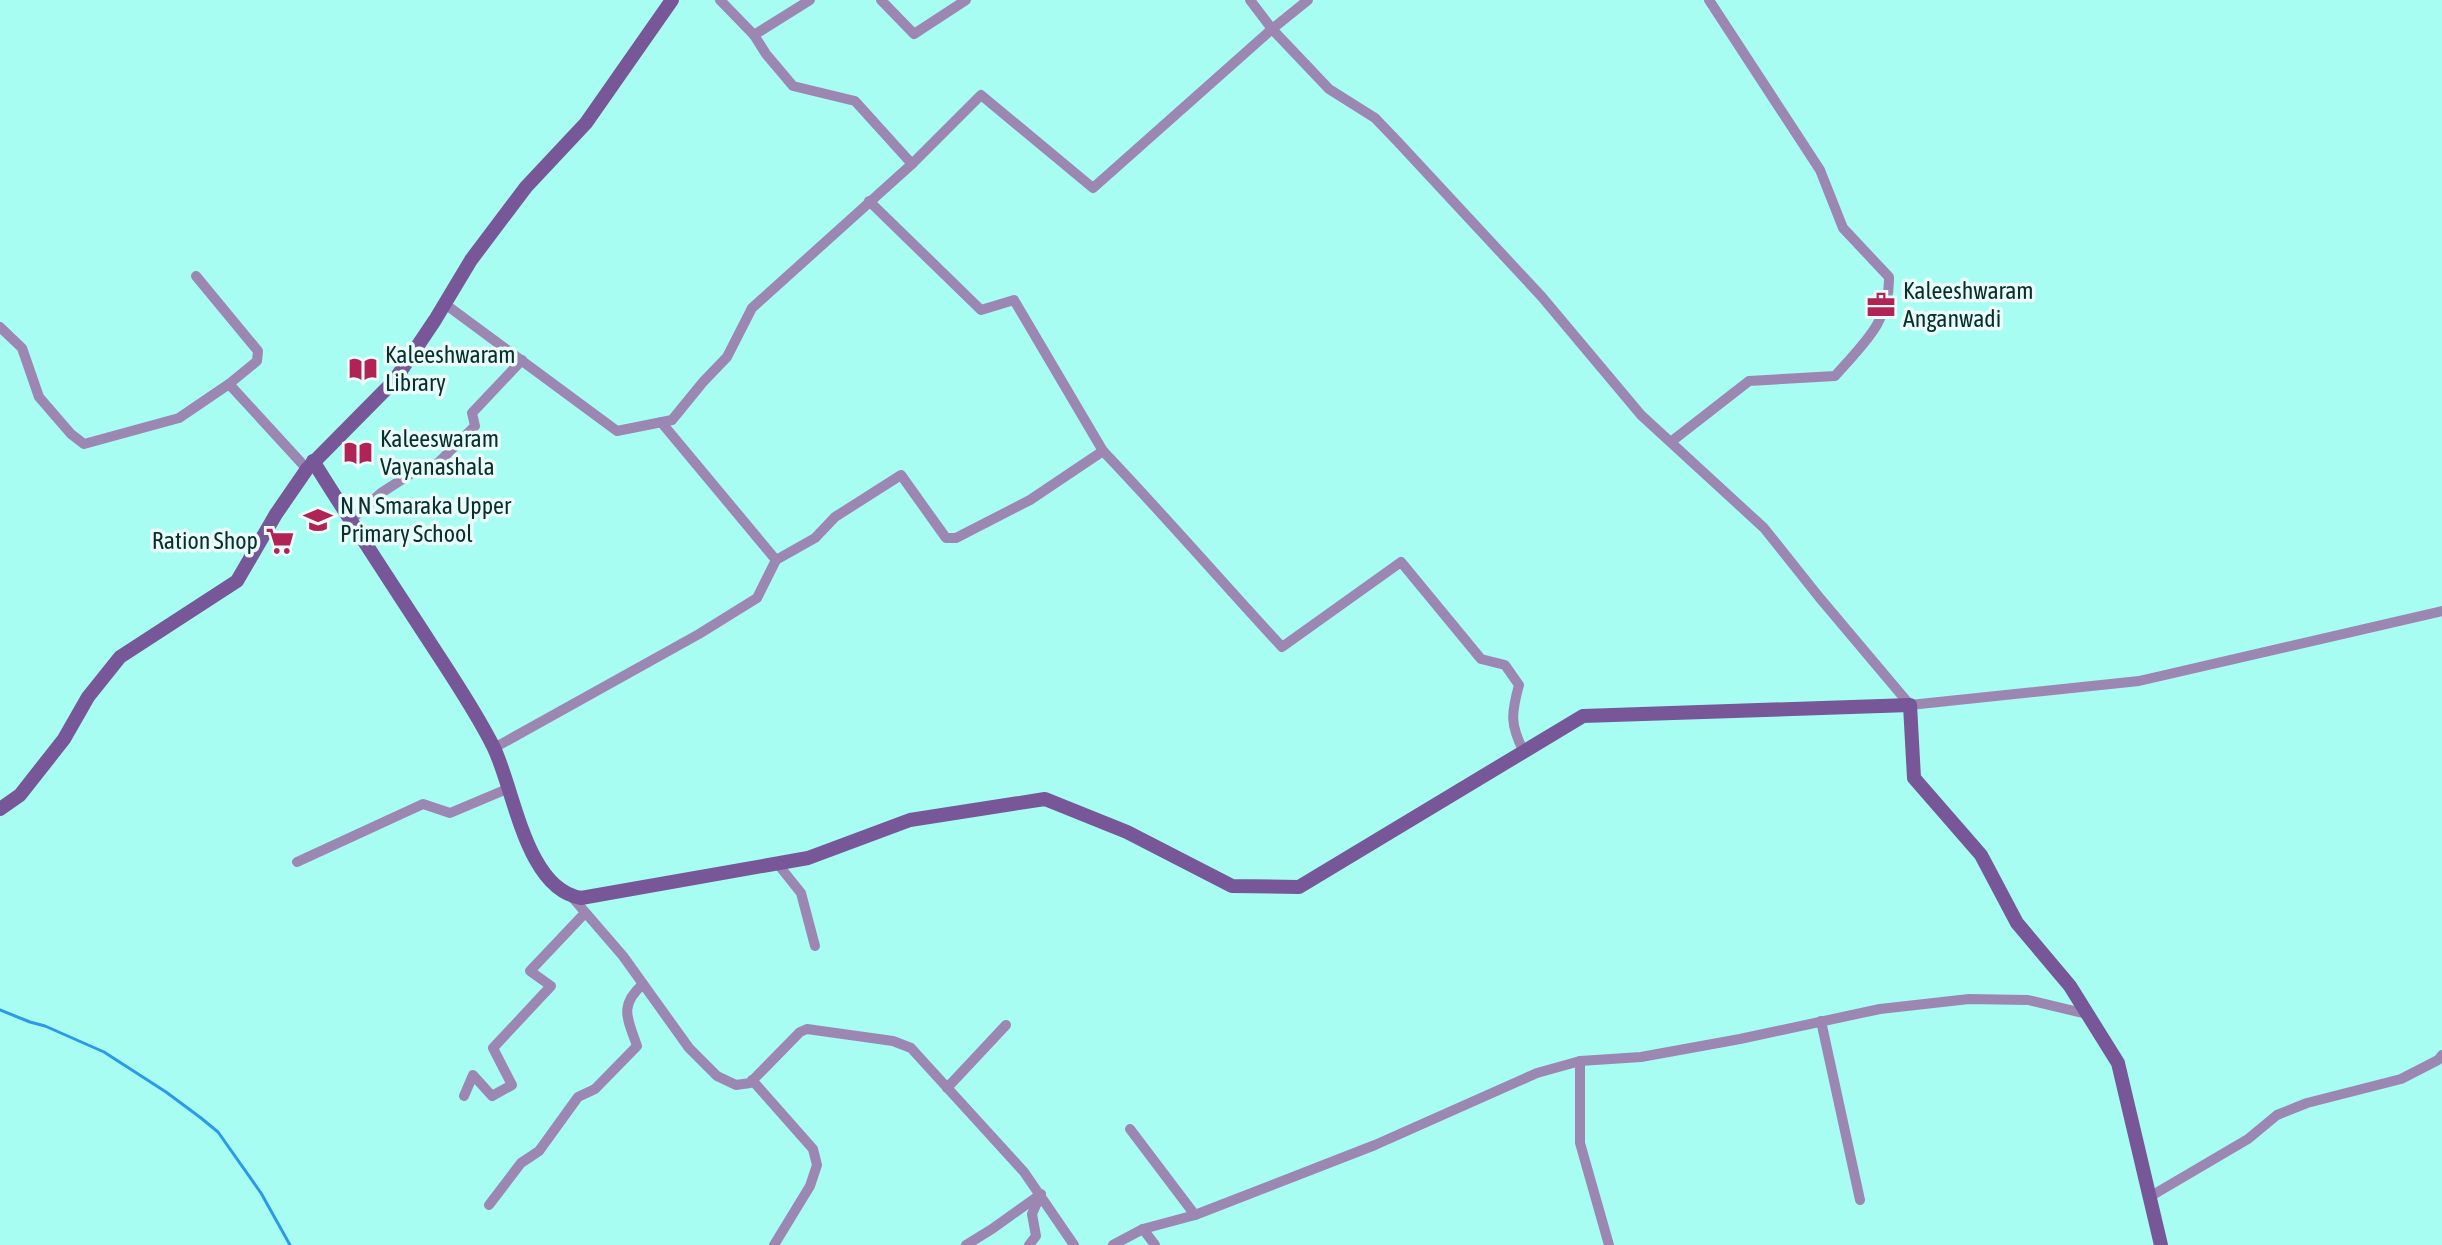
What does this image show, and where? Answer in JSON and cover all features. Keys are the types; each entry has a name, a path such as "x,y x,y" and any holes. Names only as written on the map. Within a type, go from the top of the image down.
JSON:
{"street":[{"path":"0,809 20,795 64,739 88,697 120,657 237,581 276,514 310,465 394,381 471,260 526,187 586,123 672,0"},
{"path":"720,0 754,35 793,86 855,101 912,164"},
{"path":"754,35 810,0"},
{"path":"881,0 914,34 966,0"},
{"path":"1250,0 1272,29 1329,89 1375,118 1542,297 1641,415 1764,528 1910,705 1914,778 1981,855 2017,923 2070,986 2118,1063 2161,1245"},
{"path":"445,304 617,431 672,420 727,357 752,308 912,164 981,95 1093,188 1308,0"},
{"path":"1672,441 1749,381 1835,376 1878,326 1890,296 1889,277 1843,228 1820,170 1709,0"},
{"path":"869,201 981,310 1014,300 1103,451 1174,525 1282,647 1401,562 1481,659 1505,665 1519,685 1513,707 1513,730 1524,752"},
{"path":"0,327 22,348 39,397 71,434 84,444 179,418 257,361 258,351 196,276"},
{"path":"351,520 391,486 412,473 433,468 475,426 472,413 522,360"},
{"path":"229,384 310,465 351,520 494,748 520,829 538,861 551,881 572,897 623,956 689,1048 717,1076 736,1085 750,1083 800,1032 811,1029 893,1041 911,1048 1041,1194 1074,1245"},
{"path":"661,422 776,560"},
{"path":"494,748 699,634 757,598 776,560 815,538 835,517 901,475 946,538 956,538 1030,500 1103,451"},
{"path":"572,897 581,898 808,858 910,820 1045,799 1127,832 1232,886 1299,887 1583,716 1910,705 2139,681 2442,611"},
{"path":"297,862 423,804 450,813 507,789"},
{"path":"777,863 801,893 815,946"},
{"path":"464,1096 473,1075 492,1096 512,1085 493,1048 551,986 530,971 585,913"},
{"path":"489,1205 521,1163 539,1151 578,1097 595,1089 637,1046 626,1010 631,995 643,984"},
{"path":"1113,1245 1143,1229 1195,1215 1375,1145 1537,1073 1580,1061 1667,1053 1880,1009 1969,999 2028,1000 2087,1014"},
{"path":"1821,1021 1860,1200"},
{"path":"947,1088 1006,1025"},
{"path":"2151,1196 2248,1139 2277,1115 2307,1103 2401,1079 2442,1055"},
{"path":"1580,1061 1580,1143 1609,1245"},
{"path":"752,1080 813,1149 817,1165 810,1186 774,1245"},
{"path":"1130,1129 1195,1215"},
{"path":"966,1245 1041,1194"},
{"path":"1029,1245 1036,1236 1032,1214 1041,1194"},
{"path":"1143,1229 1155,1245"}],"waterway":[{"path":"0,1010 104,1052 201,1118 218,1132 261,1193 290,1245"}],"place":[{"name":"Kaleeshwaram Anganwadi","path":"1881,305"},
{"name":"Kaleeshwaram Library","path":"363,369"},
{"name":"Kaleeswaram Vayanashala","path":"358,453"},
{"name":"N N Smaraka Upper Primary School","path":"318,520"},
{"name":"Ration Shop","path":"280,541"}]}
